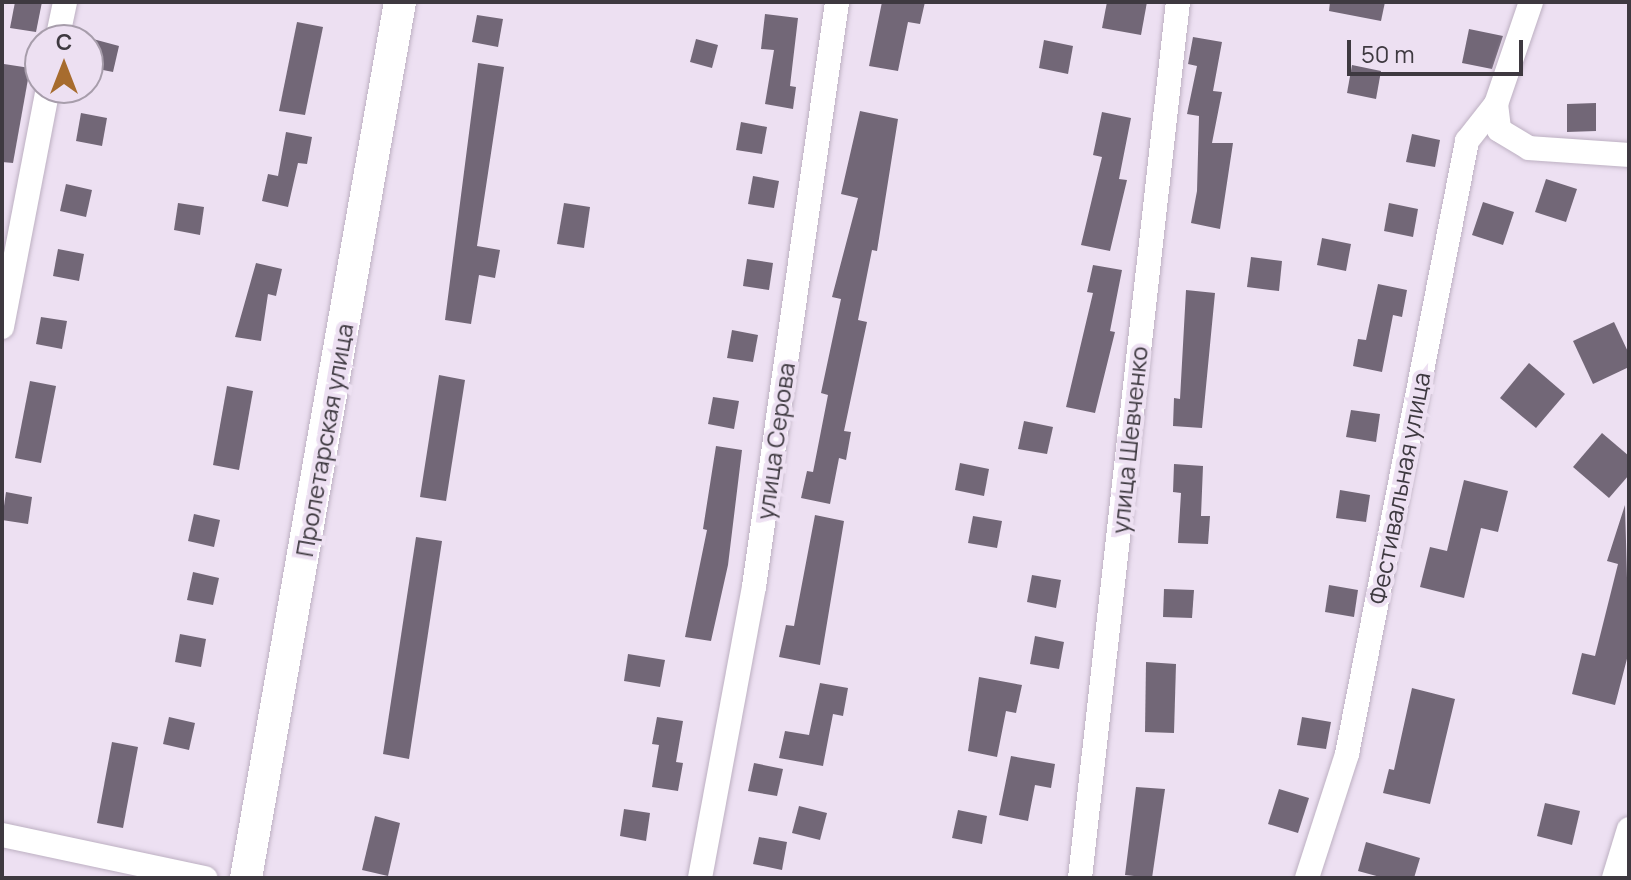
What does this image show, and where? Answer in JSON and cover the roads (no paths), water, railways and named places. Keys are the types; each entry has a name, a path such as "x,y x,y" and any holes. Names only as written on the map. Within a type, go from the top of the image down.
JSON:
{"main road":[{"name":"Пролетарская улица","path":"246,878 400,2"}],"street":[{"path":"60,24 65,2"},
{"name":"улица Серова","path":"700,878 754,587 837,2"},
{"name":"улица Шевченко","path":"1080,878 1178,2"},
{"name":"Фестивальная улица","path":"1307,878 1347,754 1467,141 1496,104 1531,2"},
{"path":"2,327 45,104"},
{"path":"1496,104 1499,130 1529,148 1629,155"},
{"path":"1614,878 1629,829"},
{"path":"2,835 205,878"}]}
